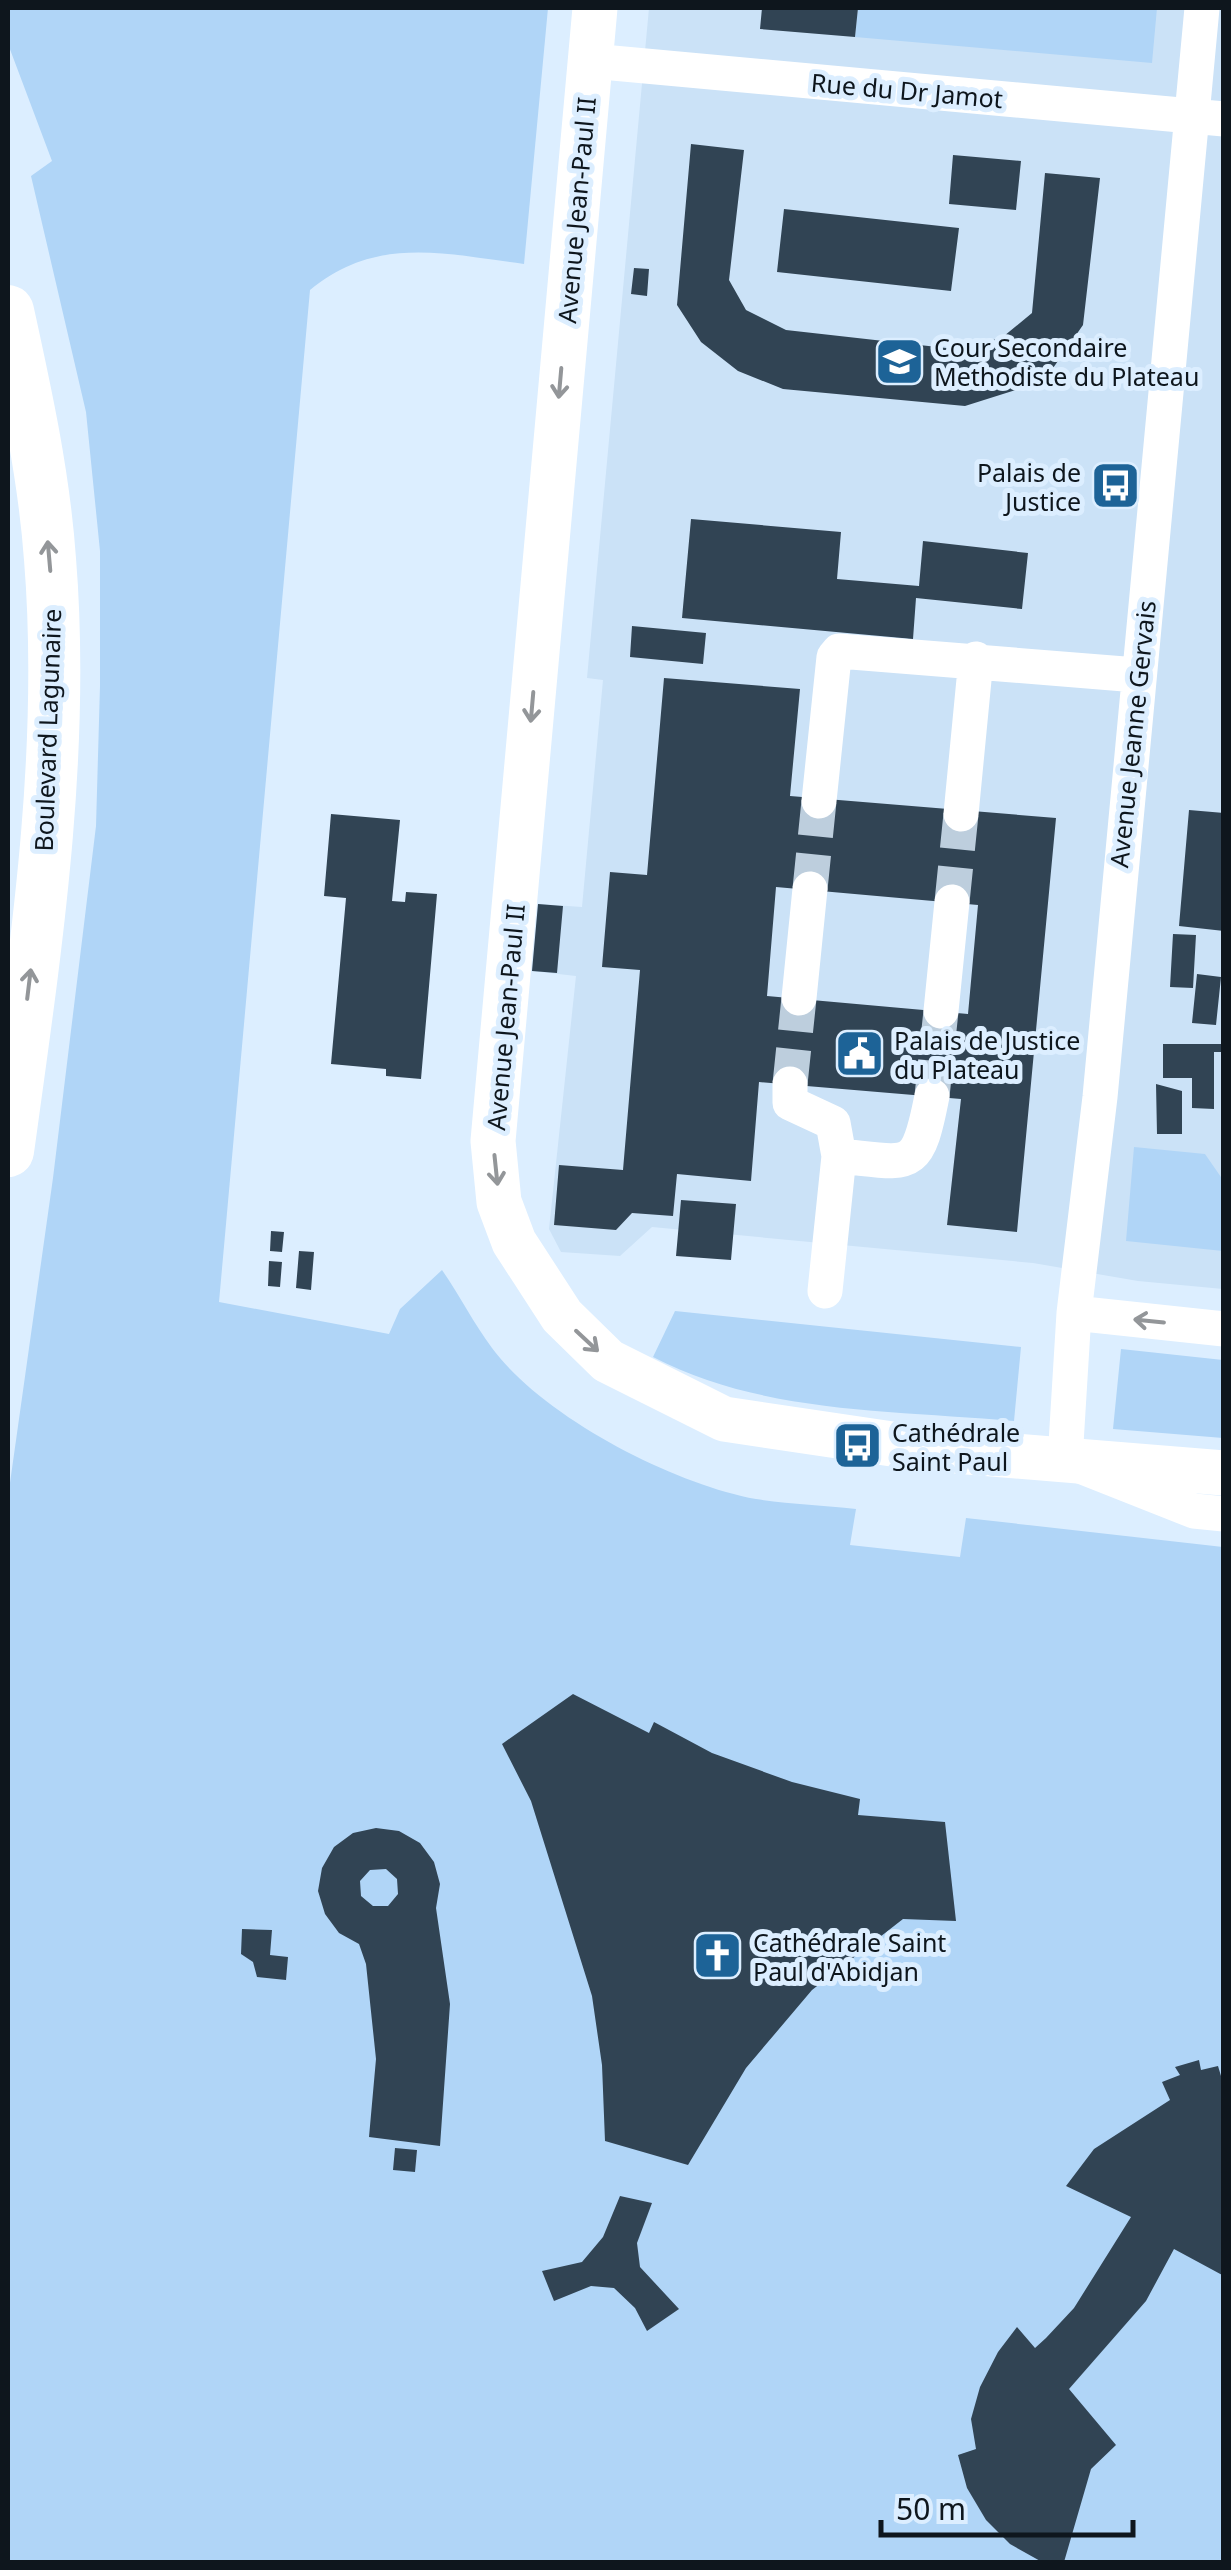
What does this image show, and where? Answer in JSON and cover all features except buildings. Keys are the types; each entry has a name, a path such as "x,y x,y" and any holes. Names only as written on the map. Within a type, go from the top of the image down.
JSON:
{"highway":[{"name":"Boulevard Lagunaire","path":"8,311 35,430 50,560 54,688 49,819 8,1150"}],"main road":[{"name":"Avenue Jean-Paul II","path":"596,8 493,1141 499,1202 514,1242 562,1316 608,1361 685,1401 753,1426 919,1448 1224,1473"}],"street":[{"name":"Avenue Jeanne Gervais","path":"1065,1460 1074,1313 1100,1098 1137,676 1170,372 1207,118 1202,8"},
{"name":"Rue du Dr Jamot","path":"591,61 1207,118"},
{"path":"819,801 834,658 840,650 1137,676"},
{"path":"961,814 976,659"},
{"path":"799,998 810,889"},
{"path":"941,1011 952,902"},
{"path":"790,1084 790,1103 833,1122 839,1156 825,1291"},
{"path":"839,1156 898,1161 913,1156 923,1144 932,1096"},
{"path":"1074,1313 1224,1329"},
{"path":"1065,1460 1194,1511 1224,1514"}],"shaded area":[{"path":"8,8 548,8 524,264 439,253 386,255 360,261 310,290 219,1302 389,1334 400,1309 442,1270 492,1348 543,1399 576,1422 649,1463 723,1491 768,1501 856,1509 850,1545 960,1557 966,1518 1223,1547 1223,2562 8,2562 8,1497 53,1178 96,826 100,551 86,412 31,176 52,161 8,44"},
{"path":"649,8 1223,8 1223,1289 1138,1281 1033,1263 652,1227 620,1256 561,1252 549,1229 576,976 532,971 538,904 582,907 603,680 587,678"},
{"path":"858,8 1157,8 1152,63 855,37"},
{"path":"1134,1147 1205,1154 1223,1180 1223,1251 1126,1241"},
{"path":"675,1311 1021,1347 1014,1421 829,1406 739,1390 695,1376 653,1357"},
{"path":"1121,1349 1223,1360 1223,1438 1113,1429"}],"tunnel":[{"path":"810,889 819,801"},
{"path":"952,902 961,814"},
{"path":"790,1084 799,998"},
{"path":"932,1096 941,1011"}],"place":[{"name":"Cour Secondaire Methodiste du Plateau","path":"899,361"},
{"name":"Palais de Justice","path":"1116,486"},
{"name":"Palais de Justice du Plateau","path":"859,1054"},
{"name":"Cathédrale Saint Paul","path":"857,1446"},
{"name":"Cathédrale Saint Paul d'Abidjan","path":"718,1956"}]}
